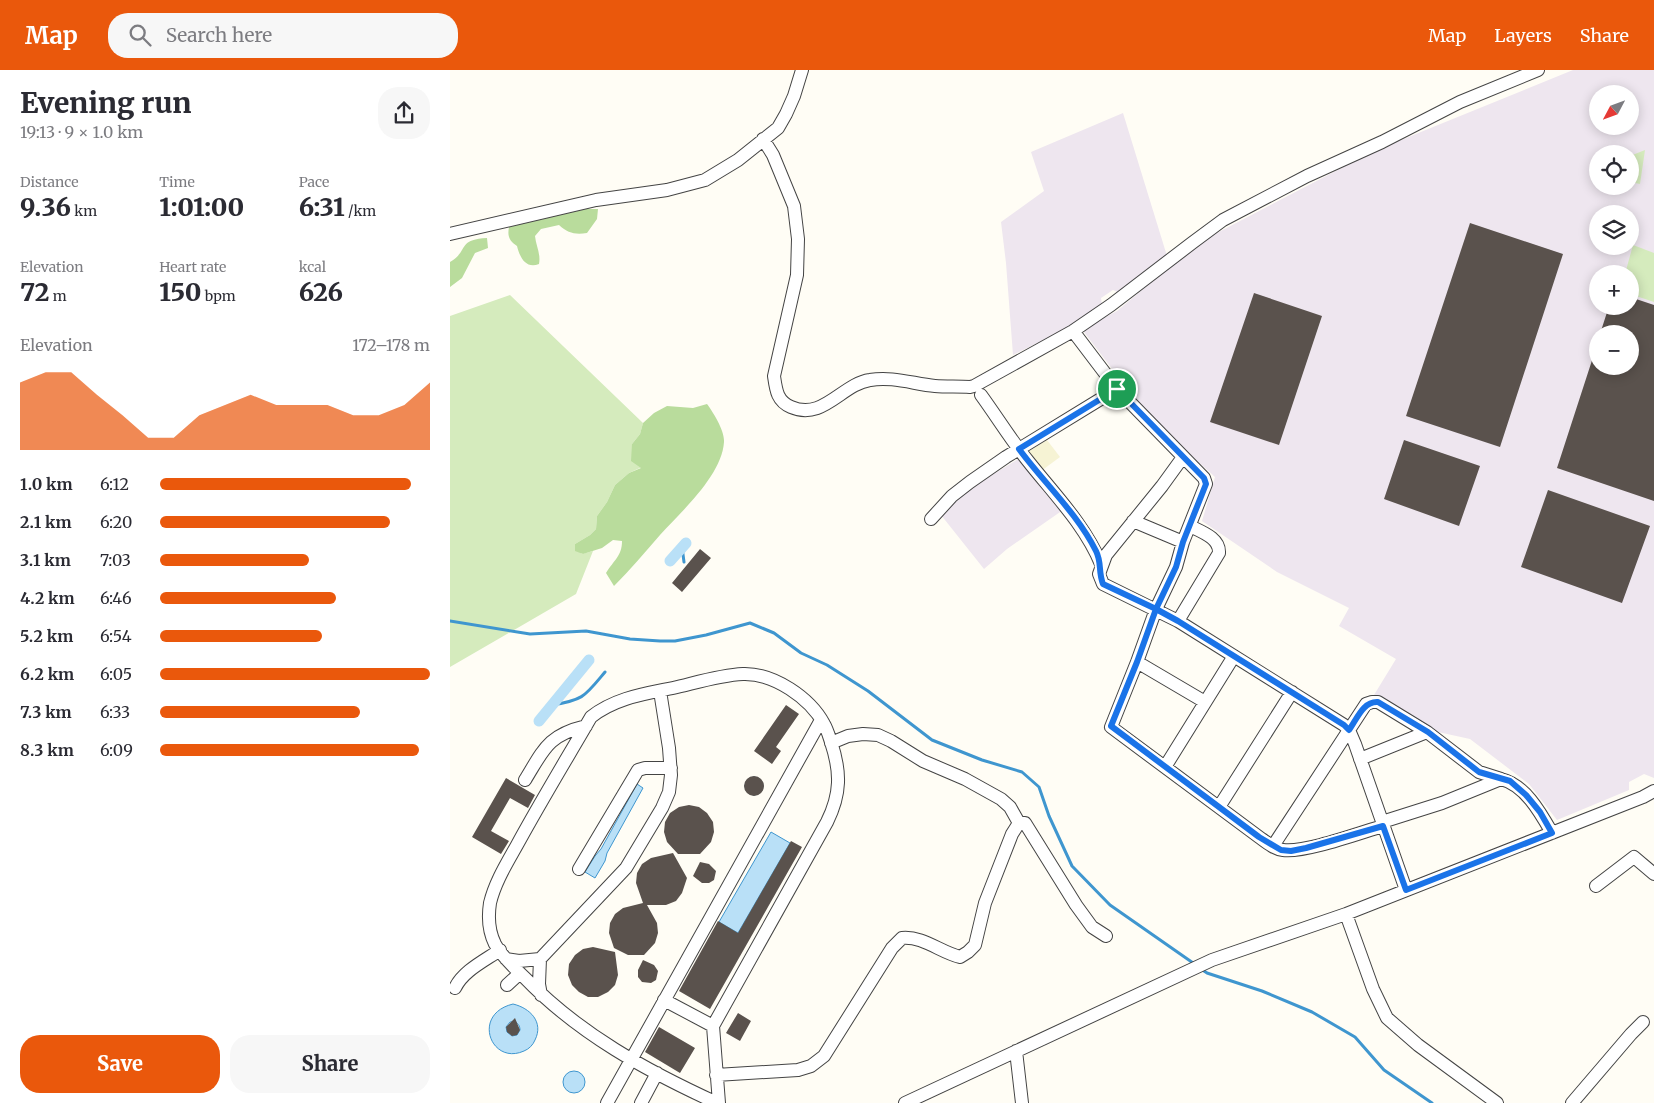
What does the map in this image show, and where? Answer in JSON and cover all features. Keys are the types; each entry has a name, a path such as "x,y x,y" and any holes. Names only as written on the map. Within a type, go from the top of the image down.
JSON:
{"street":[{"path":"450,234 596,200 688,186 705,180 752,150 778,128 786,114 802,70"},
{"path":"763,139 773,155 794,206 798,239 797,275 774,376 776,392 783,404 795,409 815,410 833,401 847,388 870,380 898,380 935,386 970,387 1073,331 1111,306 1145,278 1224,220 1307,176 1382,142 1460,102 1538,70"},
{"path":"1073,331 1117,389 1204,478 1206,484 1183,542 1176,567 1156,609 1111,726 1219,807 1281,850 1306,848 1382,824 1501,779"},
{"path":"931,519 960,490 1019,449 1117,389"},
{"path":"981,395 1019,449 1071,513 1096,550 1102,564"},
{"path":"1183,457 1106,556 1099,574 1103,584 1178,621 1344,725 1349,730 1406,890"},
{"path":"1133,521 1183,542"},
{"path":"1178,621 1219,553 1219,547 1216,542 1190,526"},
{"path":"1165,767 1234,656"},
{"path":"1137,662 1205,702"},
{"path":"744,674 771,679 794,692 812,708 825,725 836,757 838,788 835,805 827,822 713,1026 718,1103 630,1058 562,1014 503,955 495,943 488,923 490,903 497,882 541,801 591,717 600,710 624,699 744,674"},
{"path":"541,995 539,984 540,959 626,868 666,800 669,792 671,768 660,690"},
{"path":"1219,807 1292,692"},
{"path":"1273,846 1366,704 1372,702 1378,702 1428,732 1479,772 1510,781 1526,795 1540,812 1552,833"},
{"path":"607,1103 630,1058 821,720"},
{"path":"525,780 544,748 551,740 571,730 586,726"},
{"path":"1360,759 1428,732"},
{"path":"831,743 848,736 878,735 923,761 965,779 1001,799 1010,806 1019,823"},
{"path":"578,869 638,770 645,768 671,768"},
{"path":"905,1103 1212,960 1346,914 1652,796"},
{"path":"1019,823 1025,824 1092,927 1106,936"},
{"path":"716,1075 798,1070 811,1066 824,1056 892,948 902,938 910,938 928,943 948,954 960,957 968,952 975,944 985,903 1012,834 1019,823"},
{"path":"1596,886 1634,857 1654,874"},
{"path":"1346,914 1373,989 1387,1018 1418,1045 1497,1103"},
{"path":"455,988 467,973 503,955 518,961 540,959"},
{"path":"507,985 520,973"},
{"path":"664,1000 713,1026"},
{"path":"1572,1103 1643,1022"},
{"path":"1016,1051 1022,1103"},
{"path":"641,1103 657,1073"}],"shaded area":[{"path":"1573,70 1654,70 1654,778 1644,774 1629,782 1629,790 1557,820 1529,784 1470,739 1438,732 1374,695 1396,659 1339,626 1349,608 1277,572 1202,521 1215,477 1185,450 1132,395 1084,332 1088,326 1117,311 1167,269 1215,234 1374,151"},
{"path":"1123,113 1167,256 1120,293 1113,290 1101,298 1102,305 1070,327 1013,355 1001,222 1044,191 1031,152"},
{"path":"1047,440 1060,457 1041,471 1026,453"},
{"path":"1020,458 1063,510 1007,549 984,569 941,515 959,495"}],"green space":[{"path":"1645,150 1640,184 1639,184 1639,152"},
{"path":"586,209 598,209 597,219 587,233 572,233 559,225 541,229 535,236 539,253 539,264 530,265 524,261 508,233 509,227"},
{"path":"487,238 488,248 475,253 462,278 450,287 450,262 456,258 467,243"},
{"path":"1639,247 1654,253 1654,302 1639,297 1639,265 1627,265 1630,255 1639,255"},
{"path":"510,295 643,423 640,434 632,444 642,467 629,473 615,485 607,502 597,516 596,529 575,544 582,554 593,551 576,594 450,667 450,316"},
{"path":"707,404 718,422 724,438 722,454 716,467 700,492 614,586 606,573 619,554 622,541 613,540 602,548 583,554 575,551 575,544 596,529 597,516 607,502 615,485 629,473 641,468 631,461 632,444 640,434 643,423 654,413 667,406 693,408"}],"water":[{"path":"754,777 762,782 763,786 758,794 754,795 746,790 745,786 750,778"},
{"path":"637,784 643,788 595,878 585,872 601,849"},
{"path":"771,832 790,843 738,933 719,922"},
{"path":"513,1004 530,1012 538,1027 531,1047 512,1054 502,1051 495,1045 490,1037 489,1027 492,1018 500,1010","holes":["512,1022 516,1023 520,1028 517,1035 512,1036 507,1032 506,1027"]},
{"path":"574,1071 582,1074 585,1082 582,1090 574,1093 566,1090 563,1082 566,1074"}],"building":[{"path":"1470,223 1563,254 1500,447 1406,416"},
{"path":"1254,293 1322,316 1279,445 1210,422"},
{"path":"1639,300 1654,305 1654,501 1557,468 1589,370 1589,375 1639,375 1639,325 1603,325 1606,315 1639,315"},
{"path":"1404,440 1480,466 1459,526 1384,499"},
{"path":"1548,490 1650,526 1622,603 1521,567"},
{"path":"700,549 711,558 682,592 672,583"},
{"path":"786,705 799,714 776,747 781,751 772,764 754,751"},
{"path":"750,776 758,776 764,782 764,790 758,796 750,796 744,790 744,782"},
{"path":"506,778 535,795 528,808 510,798 491,831 509,841 501,854 472,837"},
{"path":"689,805 699,807 707,813 713,822 714,832 711,842 700,854 678,854 667,842 664,832 665,822 670,813 679,807"},
{"path":"791,841 802,847 710,1009 679,991 718,921 738,933"},
{"path":"673,853 687,878 682,893 676,901 666,905 647,905 657,923 658,933 655,943 644,955 628,955 614,948 609,933 610,923 615,914 623,908 643,903 636,883 637,873 642,864 651,858"},
{"path":"700,862 709,864 716,871 714,880 709,883 702,883 693,876"},
{"path":"593,947 615,952 618,975 615,985 608,992 598,997 588,997 572,985 568,975 569,964 575,955 583,949"},
{"path":"643,960 654,965 658,971 656,980 651,983 642,982 638,977 638,970"},
{"path":"738,1013 751,1021 740,1041 726,1033"},
{"path":"515,1018 520,1030 517,1035 512,1036 507,1032 506,1027"},
{"path":"659,1027 695,1048 680,1073 645,1052"}],"waterway":[{"path":"670,561 686,543"},
{"path":"682,547 684,562"},
{"path":"450,621 530,634 586,631 630,639 660,641 675,641 706,635 750,623 774,633 801,653 827,665 868,691 932,740 982,760 1022,772 1039,787 1049,816 1072,866 1110,905 1196,965"},
{"path":"539,721 589,660"},
{"path":"552,705 583,696 605,672"},
{"path":"1201,969 1207,973 1262,991 1312,1012 1355,1037 1384,1070 1432,1103"}],"route":[{"path":"1117,389 1019,449 1071,513 1096,550 1102,564 1099,574 1103,584 1156,609 1111,726 1259,837 1281,850 1291,851 1306,848 1383,826 1406,890 1552,833 1540,812 1526,795 1510,781 1479,772 1428,732 1378,702 1366,704 1349,730 1281,685 1156,609 1176,567 1183,542 1206,480 1117,389"}]}
